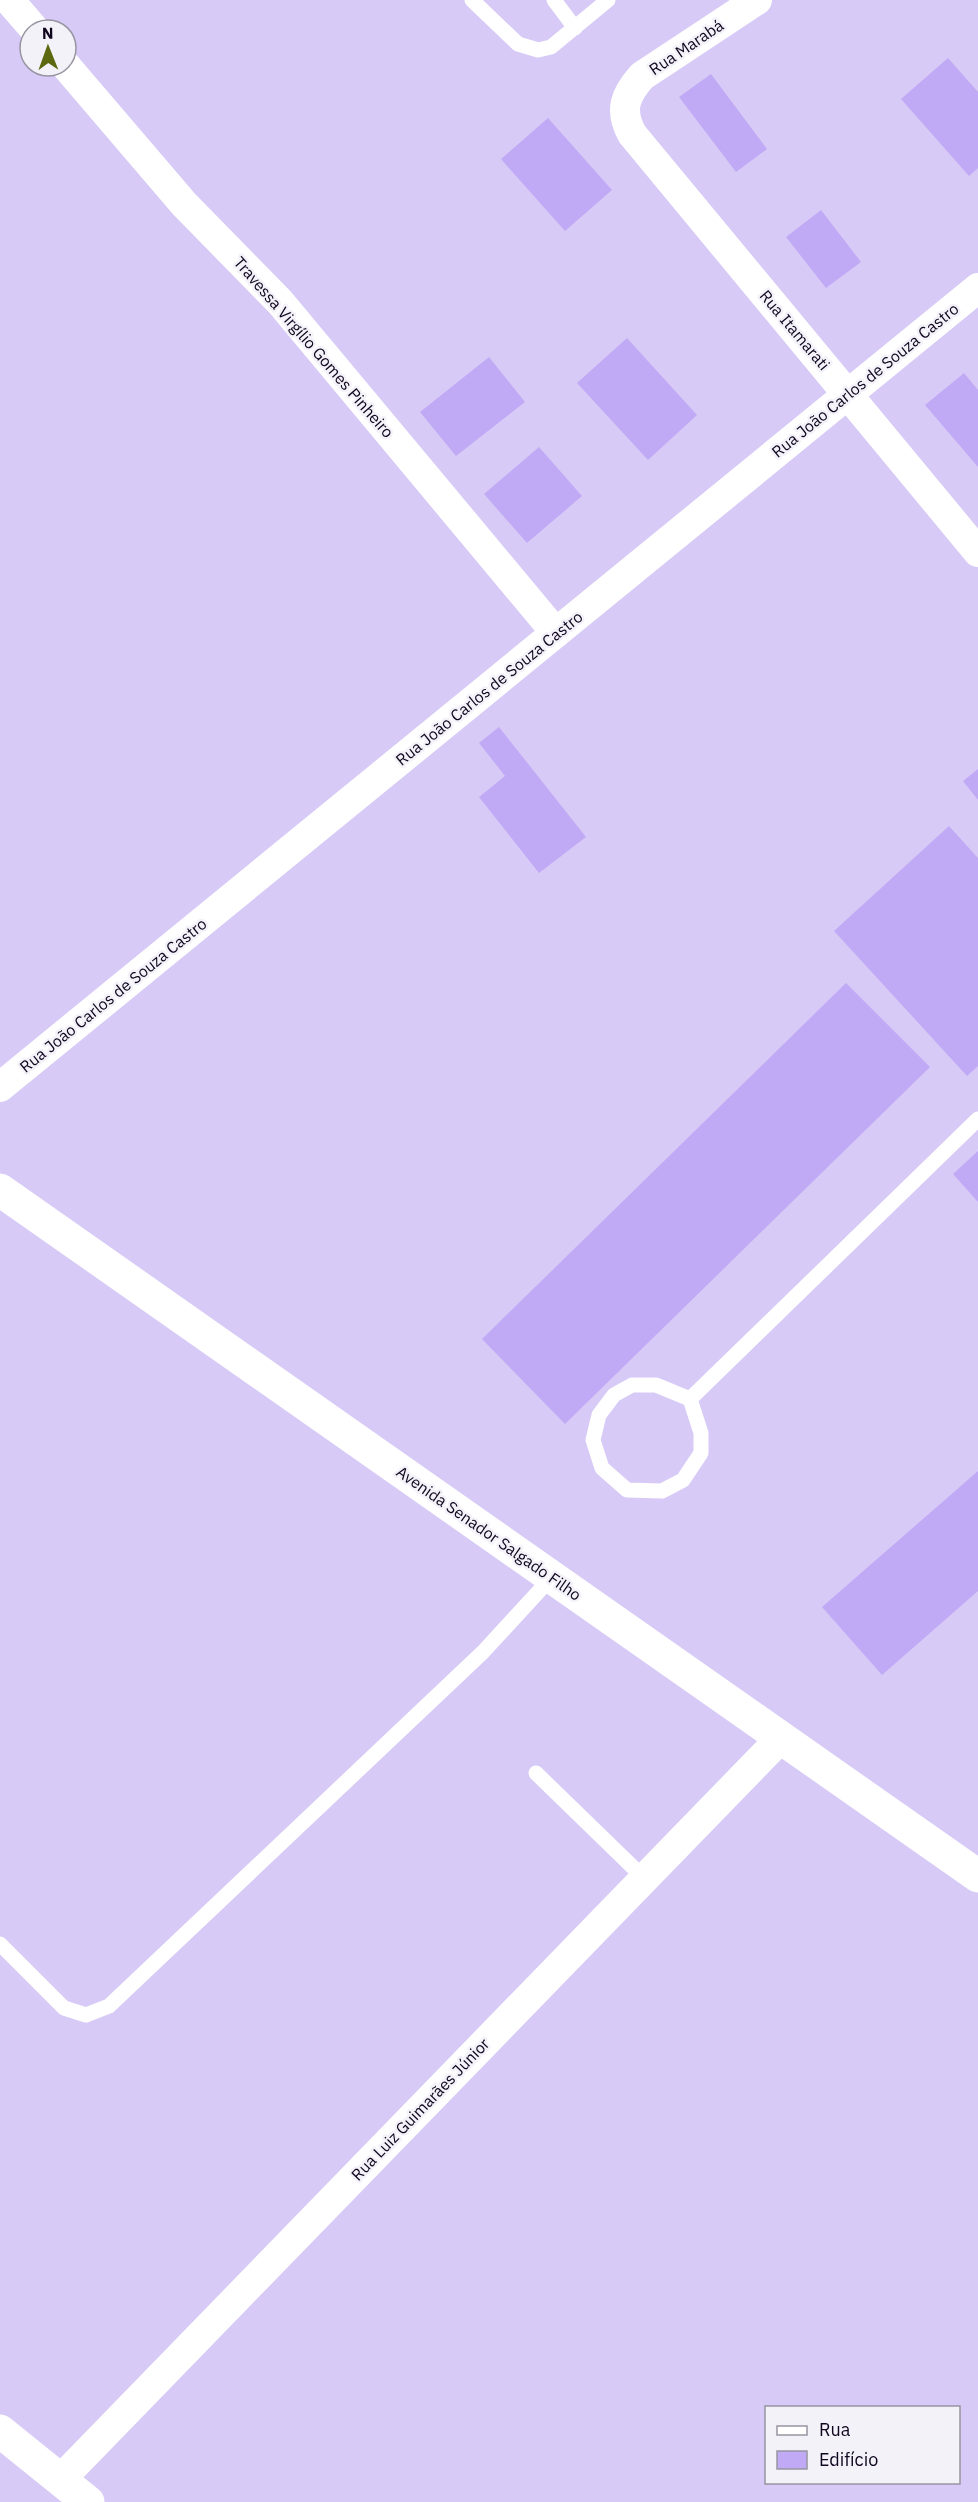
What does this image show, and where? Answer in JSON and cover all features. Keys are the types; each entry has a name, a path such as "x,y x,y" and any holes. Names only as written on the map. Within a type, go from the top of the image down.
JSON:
{"main road":[{"name":"Avenida Senador Salgado Filho","path":"0,1190 978,1876"},
{"path":"0,2431 88,2502"}],"street":[{"path":"9,0 25,18"},
{"name":"Rua Marabá","path":"626,104 631,89 642,76 757,0"},
{"name":"Travessa Virgílio Gomes Pinheiro","path":"76,78 184,204 280,302 556,633"},
{"name":"Rua Itamarati","path":"626,104 625,120 632,134 978,552"},
{"name":"Rua João Carlos de Souza Castro","path":"0,1087 978,288"},
{"name":"Rua Luiz Guimarães Júnior","path":"60,2480 781,1738"}],"lane":[{"path":"472,0 518,44 538,50 551,47 608,0"},
{"path":"554,0 575,28"},
{"path":"690,1399 978,1119"},
{"path":"632,1384 656,1385 690,1399 702,1433 701,1453 683,1480 662,1491 627,1490 602,1468 593,1440 599,1415 614,1395 632,1384"},
{"path":"0,1944 64,2008 86,2015 109,2006 483,1652 552,1577"},
{"path":"536,1773 644,1878"}],"building":[{"path":"948,58 978,92 978,168 969,176 901,99"},
{"path":"711,74 767,149 736,172 679,97"},
{"path":"548,118 612,190 565,231 501,159"},
{"path":"821,210 861,262 826,288 786,237"},
{"path":"627,338 697,415 648,460 577,383"},
{"path":"489,357 525,402 456,456 420,412"},
{"path":"964,373 978,390 978,467 925,405"},
{"path":"539,447 582,496 527,543 484,494"},
{"path":"499,727 586,837 539,873 479,797 505,776 479,743"},
{"path":"978,769 978,800 963,781"},
{"path":"949,826 978,858 978,1066 967,1076 834,931"},
{"path":"846,983 930,1067 565,1424 482,1339"},
{"path":"978,1151 978,1202 953,1174"},
{"path":"978,1471 978,1591 882,1675 822,1607"}]}
